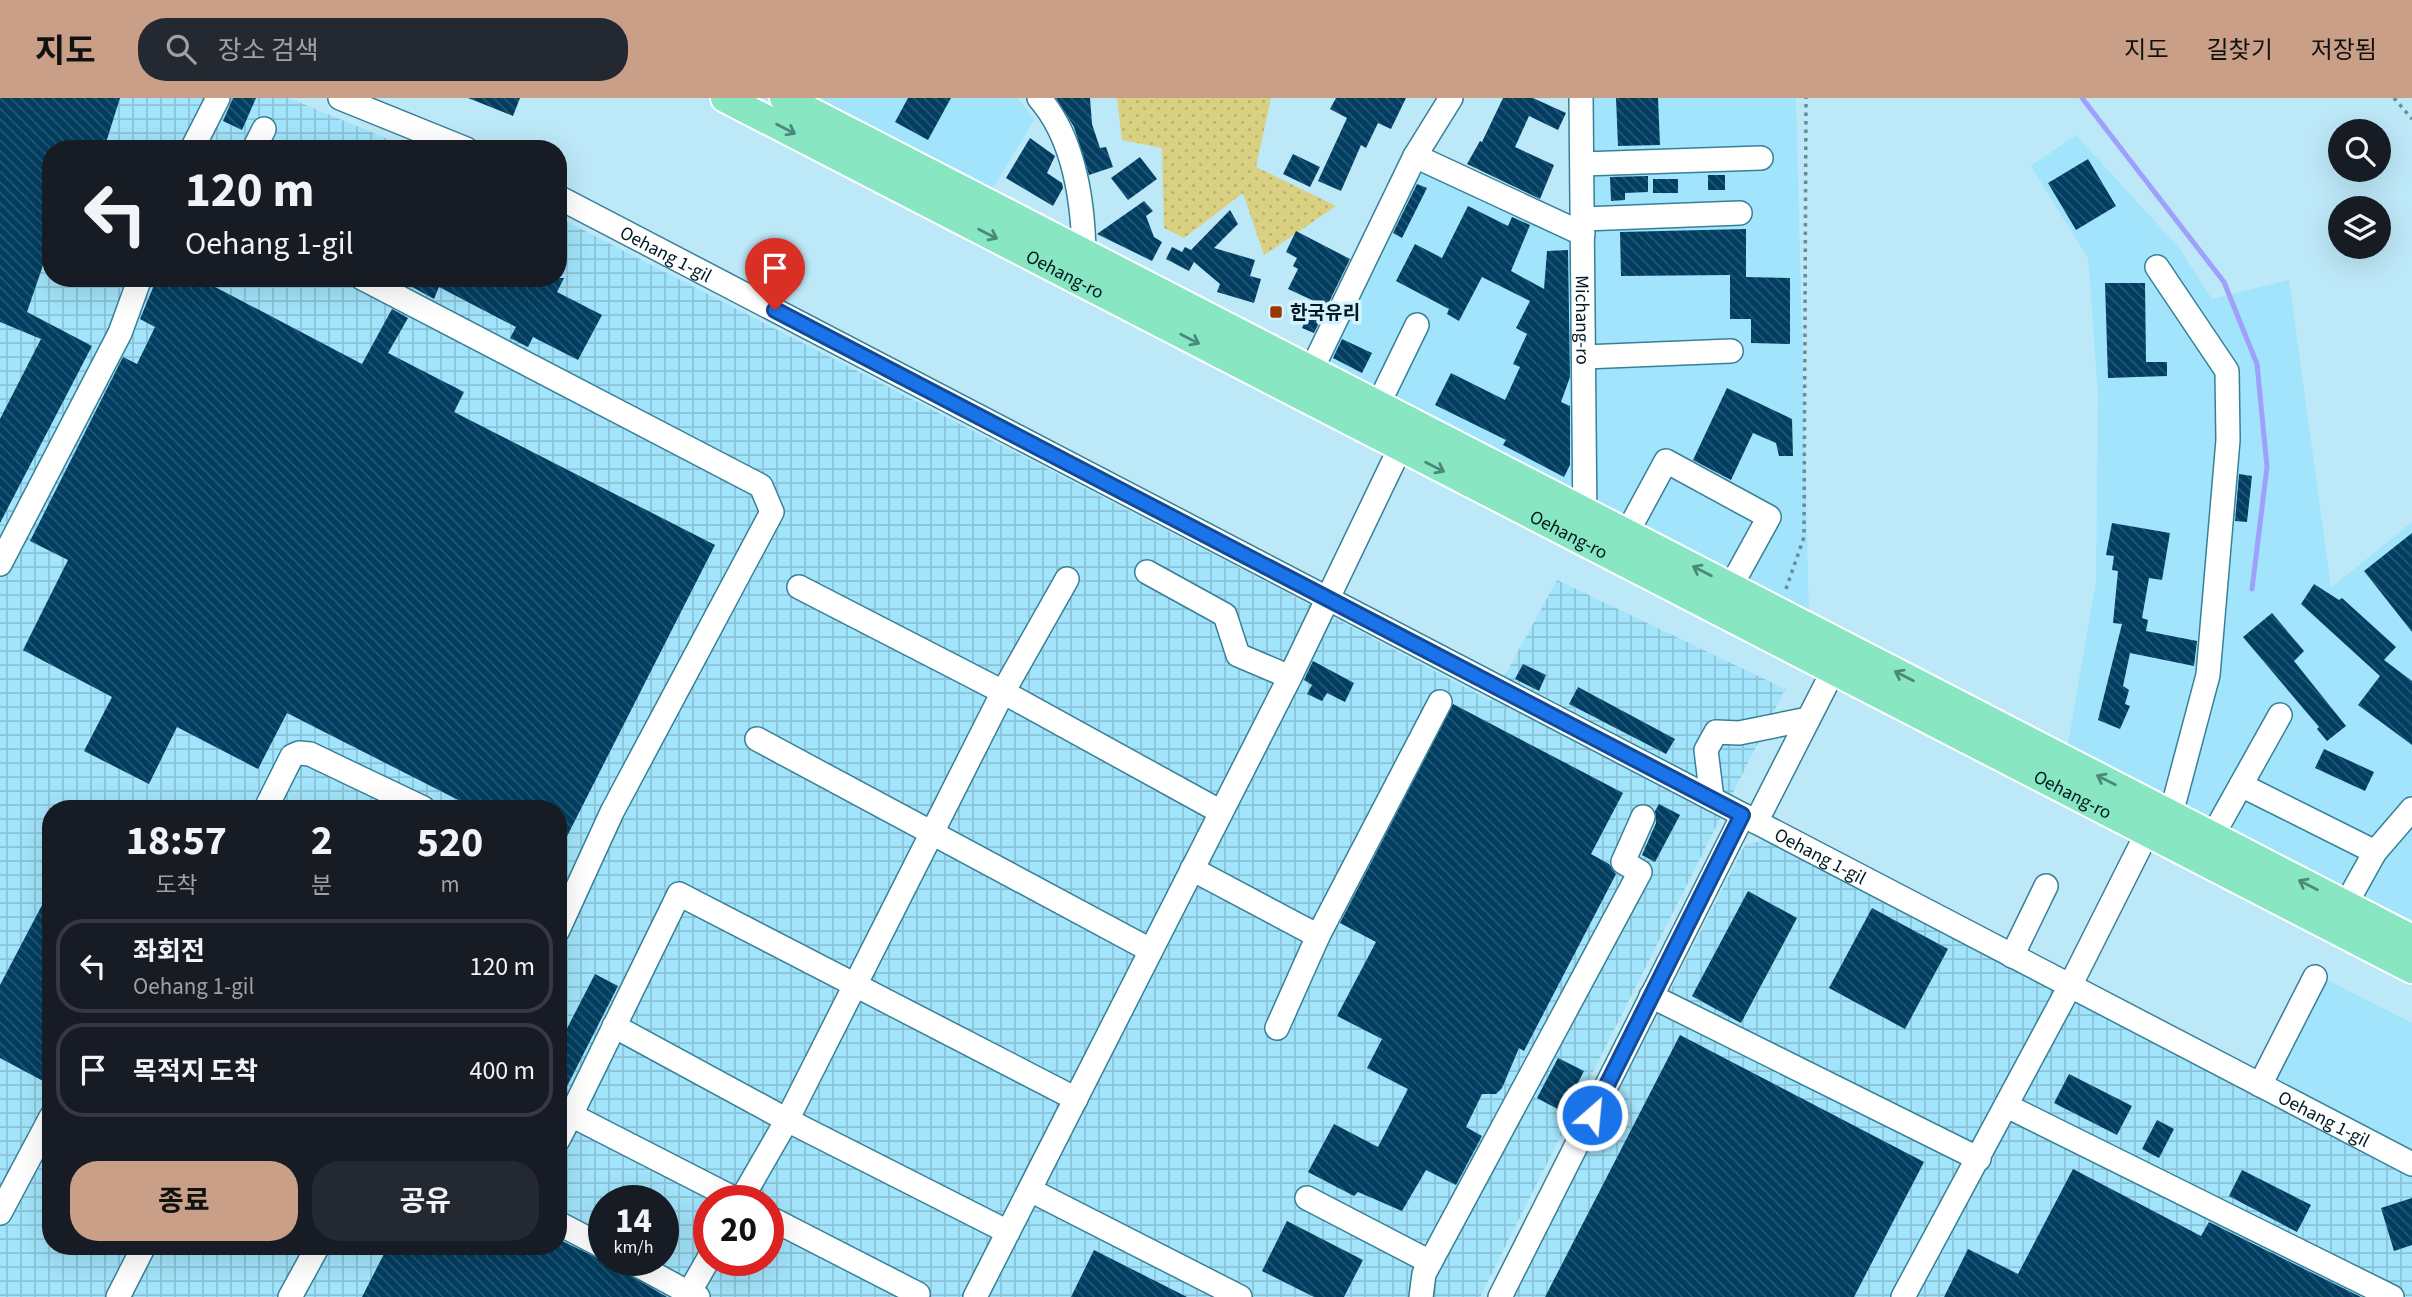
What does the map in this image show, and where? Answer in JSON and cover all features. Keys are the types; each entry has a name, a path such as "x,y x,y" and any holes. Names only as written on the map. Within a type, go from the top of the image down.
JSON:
{"main road":[{"name":"Oehang-ro","path":"725,98 1584,544 2412,969"},
{"name":"Oehang-ro","path":"784,98 2412,939"}],"street":[{"path":"197,140 218,98"},
{"path":"341,98 444,140"},
{"path":"1039,98 1047,107 1073,164 1083,209 1084,253"},
{"path":"1311,371 1415,156 1451,98"},
{"name":"Michang-ro","path":"1581,98 1584,544"},
{"path":"1415,156 1583,227 1740,212"},
{"path":"1583,164 1760,158"},
{"name":"Oehang 1-gil","path":"567,202 2412,1164"},
{"path":"2157,267 2227,371 2228,440 2208,675 2171,814"},
{"path":"0,564 120,333 137,287"},
{"path":"379,287 761,486 772,512 612,812 567,910"},
{"path":"1378,405 1417,326"},
{"path":"1584,358 1731,351"},
{"path":"975,1297 1290,677 1400,448"},
{"path":"1627,533 1666,461 1769,517 1731,586"},
{"path":"1147,572 1226,615 1238,655 1290,677"},
{"path":"748,1185 787,1120 1003,692 1067,579"},
{"path":"799,587 1003,692 1221,812"},
{"path":"1500,1297 1651,996 1833,671"},
{"path":"1277,1028 1318,936 1440,702"},
{"path":"2213,835 2280,715"},
{"path":"1712,799 1706,750 1716,732 1739,733 1808,719"},
{"path":"757,739 1150,950"},
{"path":"270,800 292,757 299,752 310,754 407,800"},
{"path":"2241,785 2375,852"},
{"path":"2346,904 2375,852 2412,809"},
{"path":"1422,1297 1424,1273 1640,872 1623,862 1643,817"},
{"path":"1903,1297 2007,1106 2147,833"},
{"path":"1192,869 1318,936"},
{"path":"2012,956 2046,886"},
{"path":"567,1123 679,894 1076,1099"},
{"path":"2260,1085 2315,977"},
{"path":"1651,996 1979,1158"},
{"path":"614,1026 787,1120 1009,1232"},
{"path":"2007,1106 2392,1297"},
{"path":"571,1115 709,1185"},
{"path":"0,1213 42,1134"},
{"path":"1030,1190 1240,1297"},
{"path":"1307,1198 1430,1262"},
{"path":"784,1225 918,1294"},
{"path":"567,1228 588,1239"},
{"path":"118,1297 139,1255"},
{"path":"290,1297 313,1255"},
{"path":"658,1276 694,1295 702,1276"}],"path":[{"path":"1779,611 1804,537 1806,98"},
{"path":"2394,98 2412,119"}],"shaded area":[{"path":"0,98 289,98 390,140 42,140 42,287 567,287 567,222 1259,578 1491,701 1557,580 1785,689 1480,1297 0,1297"},
{"path":"808,98 1017,98 1035,119 990,193"},
{"path":"1117,98 1271,98 1256,167 1336,206 1264,255 1243,193 1184,238 1164,228 1162,148 1122,140"},
{"path":"1577,98 1796,98 1809,615 1319,365 1428,151 1571,218"},
{"path":"2076,135 2180,249 2212,299 2289,280 2331,588 2412,522 2412,921 2068,744 2096,581 2098,395 2088,258 2031,166"},
{"path":"1769,839 2412,1168 2412,1297 1513,1297 1745,845"},
{"path":"2323,978 2412,1023 2412,1159 2269,1081"}],"building":[{"path":"0,98 120,98 107,140 42,140 42,268 27,312 92,346 0,523 0,419 41,339 0,322"},
{"path":"233,98 256,98 242,130 223,121"},
{"path":"468,98 520,98 513,116"},
{"path":"908,98 951,98 928,140 895,122"},
{"path":"1056,98 1090,98 1092,124 1100,148 1106,147 1113,167 1089,175 1074,127"},
{"path":"1336,98 1406,98 1391,129 1378,123 1366,148 1361,145 1341,191 1318,181 1347,118 1330,109"},
{"path":"1503,98 1533,98 1566,113 1558,130 1529,116 1515,147 1554,165 1540,199 1467,164 1480,141 1482,142"},
{"path":"1616,98 1658,98 1660,145 1618,146"},
{"path":"1030,138 1055,156 1047,173 1062,183 1063,188 1053,206 1006,178"},
{"path":"1293,154 1320,167 1310,187 1283,174"},
{"path":"1140,157 1157,179 1128,200 1111,178"},
{"path":"2088,159 2116,206 2076,230 2048,183"},
{"path":"1708,175 1725,175 1725,190 1708,190"},
{"path":"1648,176 1648,192 1625,193 1625,200 1611,201 1610,177"},
{"path":"1653,179 1678,179 1678,193 1653,193"},
{"path":"1417,184 1427,188 1402,238 1393,233"},
{"path":"1144,201 1153,211 1146,216 1154,237 1162,242 1152,261 1097,234"},
{"path":"1468,206 1508,226 1512,217 1530,225 1511,271 1544,289 1547,251 1568,250 1570,377 1561,402 1570,406 1570,465 1564,477 1503,445 1506,440 1435,405 1451,373 1505,400 1520,367 1513,364 1527,334 1516,328 1530,301 1482,277 1459,321 1447,314 1449,309 1396,281 1415,244 1442,258"},
{"path":"1230,210 1238,224 1214,248 1255,260 1250,276 1261,279 1254,303 1217,292 1220,284 1194,262 1189,271 1166,259 1172,247 1182,252 1185,247 1191,250"},
{"path":"1746,229 1746,277 1790,278 1790,344 1751,343 1751,319 1730,319 1730,275 1621,276 1620,232"},
{"path":"1296,231 1350,259 1314,333 1302,328 1314,301 1288,289 1298,269 1293,266 1297,258 1286,252"},
{"path":"2105,283 2145,283 2146,362 2167,362 2167,376 2108,378"},
{"path":"153,287 215,287 362,364 392,309 408,318 388,353 464,392 454,412 715,545 567,836 567,800 458,800 287,713 258,769 177,727 149,784 84,751 112,697 23,650 68,560 30,541 123,357 137,364 155,327 140,319"},
{"path":"412,287 439,287 434,299"},
{"path":"439,287 560,287 557,292 602,315 578,360 533,337 528,347 510,338 516,327"},
{"path":"1342,339 1372,353 1362,373 1333,358"},
{"path":"1727,388 1792,419 1793,456 1779,456 1776,443 1753,433 1731,480 1693,460"},
{"path":"2239,474 2252,476 2247,522 2235,521"},
{"path":"2112,523 2170,533 2162,580 2149,578 2142,618 2148,620 2146,631 2197,641 2194,666 2130,653 2123,686 2129,690 2125,704 2130,706 2120,729 2098,720 2122,624 2113,623 2118,571 2112,570 2114,556 2106,555"},
{"path":"2412,533 2412,632 2364,571"},
{"path":"2314,584 2339,600 2342,598 2396,647 2384,660 2412,681 2412,745 2358,705 2380,676 2301,604"},
{"path":"2272,613 2304,651 2294,661 2346,726 2327,741 2317,729 2319,727 2243,637"},
{"path":"1313,661 1354,683 1345,702 1327,693 1322,701 1307,694 1312,685 1304,680"},
{"path":"1523,664 1546,675 1539,691 1515,679"},
{"path":"1578,687 1675,739 1666,754 1569,704"},
{"path":"1453,704 1623,793 1591,854 1609,864 1616,874 1524,1051 1519,1048 1502,1088 1496,1094 1482,1094 1466,1127 1482,1136 1456,1185 1426,1170 1402,1211 1358,1192 1354,1196 1308,1172 1334,1124 1378,1147 1408,1089 1367,1068 1382,1039 1337,1016 1376,942 1340,923"},
{"path":"2324,749 2374,772 2365,791 2315,768"},
{"path":"1659,804 1680,815 1655,862 1642,855 1656,823 1655,811"},
{"path":"1748,891 1797,918 1741,1023 1692,996"},
{"path":"42,905 42,1080 0,1058 0,985"},
{"path":"1872,908 1948,949 1905,1029 1829,988"},
{"path":"595,974 618,986 567,1086 567,1028"},
{"path":"1680,1035 1924,1162 1854,1297 1545,1297"},
{"path":"1558,1058 1584,1071 1563,1112 1537,1098"},
{"path":"2069,1074 2132,1106 2117,1135 2054,1103"},
{"path":"2157,1120 2174,1129 2159,1158 2142,1149"},
{"path":"2073,1169 2201,1236 2209,1222 2361,1297 1944,1297 1968,1249 2018,1274"},
{"path":"2242,1170 2311,1205 2297,1232 2229,1196"},
{"path":"2412,1198 2412,1245 2394,1251 2381,1208"},
{"path":"1287,1221 1363,1260 1344,1297 1314,1297 1262,1271"},
{"path":"567,1243 588,1253 588,1276 631,1276 667,1297 362,1297 383,1255 567,1255"},
{"path":"1094,1250 1187,1297 1071,1297"}],"waterway":[{"path":"2082,98 2224,282 2257,364 2267,467 2252,589"}],"place":[{"name":"한국유리","path":"1276,312"}],"route":[{"path":"775,310 1742,815 1592,1115"}]}
